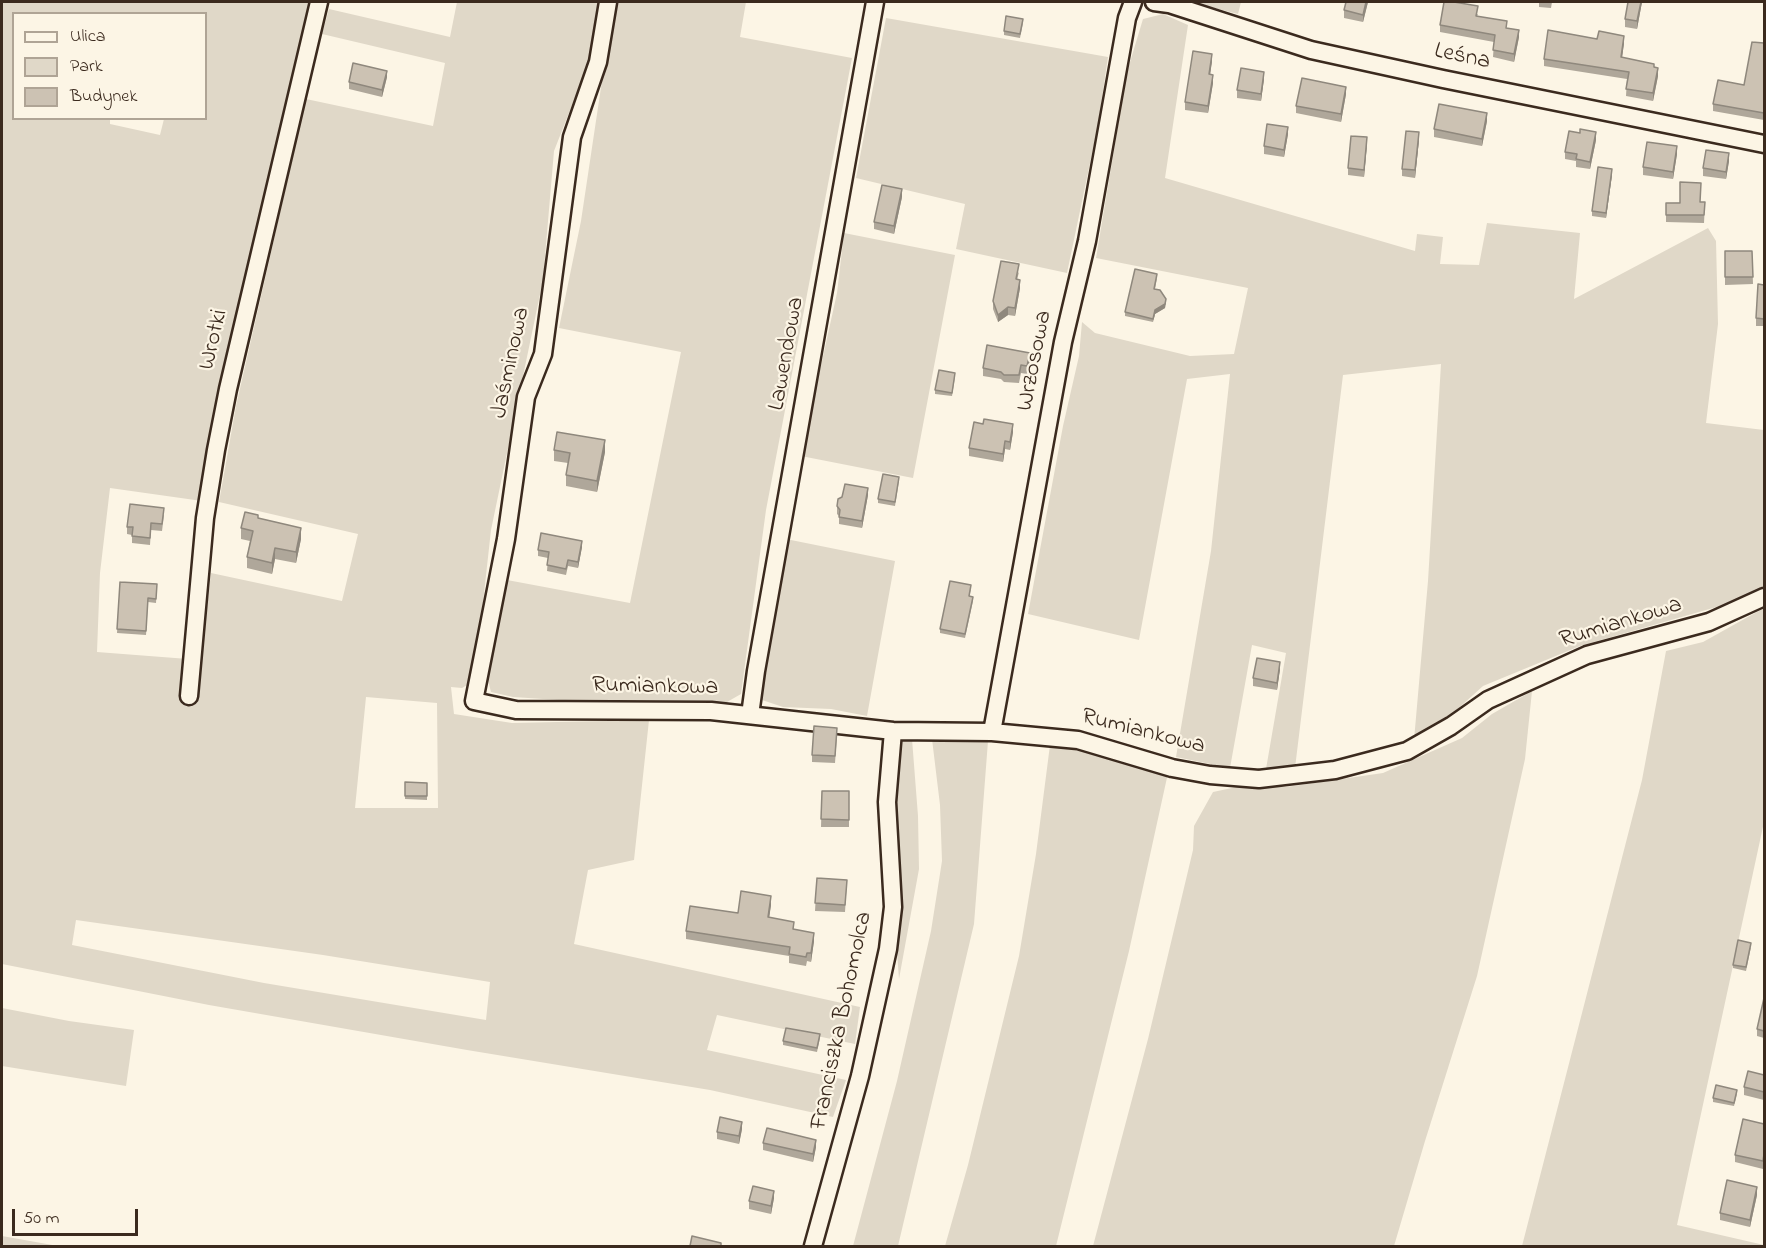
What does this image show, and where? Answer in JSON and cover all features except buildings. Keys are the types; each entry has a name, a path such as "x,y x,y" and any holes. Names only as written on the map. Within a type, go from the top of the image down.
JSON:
{"street":[{"name":"Wrotki","path":"189,696 205,518 216,450 228,388 319,2"},
{"name":"Jaśminowa","path":"474,701 506,540 526,397 543,354 572,137 598,63 608,2"},
{"name":"Lawendowa","path":"750,715 875,2"},
{"name":"Wrzosowa","path":"992,732 1063,342 1087,241 1127,18 1133,2"},
{"name":"Leśna","path":"1154,2 1169,4 1311,50 1764,144"},
{"name":"Rumiankowa","path":"474,701 516,710 711,711 893,731 992,732 1078,740 1172,768 1210,775 1259,779 1335,770 1407,751 1451,726 1488,700 1587,655 1709,622 1764,597"},
{"name":"Franciszka Bohomolca","path":"813,1246 860,1076 888,949 893,907 887,802 893,731"}],"green space":[{"path":"2,2 310,2 276,171 202,501 110,488 100,573 97,652 201,660 211,573 342,601 358,534 219,502 236,406 306,99 433,126 445,63 322,34 329,9 450,37 457,2 599,2 589,62 554,151 543,280 491,530 478,648 469,684 462,688 451,687 454,714 512,723 649,720 634,860 588,870 574,944 860,1007 855,1044 717,1015 707,1050 846,1080 833,1117 710,1090 209,1005 2,964","holes":["366,697 437,703 438,808 355,808","76,920 323,955 490,982 486,1020 264,983 72,945"]},
{"path":"617,2 746,2 740,37 852,58 766,510 741,694 720,706 649,706 513,697 491,692 486,672 507,580 630,603 681,352 559,328 581,221 603,74"},
{"path":"1191,2 1241,2 1238,14"},
{"path":"1163,14 1188,25 1165,178 1415,251 1417,234 1443,237 1440,264 1479,265 1487,223 1580,233 1574,299 1708,228 1716,241 1718,324 1706,423 1764,430 1764,585 1734,602 1580,646 1483,686 1440,725 1414,740 1428,581 1441,364 1343,375 1295,768 1266,769 1286,653 1252,645 1230,768 1176,757 1211,551 1230,374 1187,379 1139,640 1028,614 1063,426 1079,356 1082,322 1095,333 1190,356 1234,354 1248,288 1096,258 1127,72 1143,19"},
{"path":"886,18 1108,57 1098,125 1067,273 956,249 965,204 856,178"},
{"path":"844,233 955,255 913,478 801,456 837,293"},
{"path":"786,539 895,561 867,716 831,709 783,707 762,700"},
{"path":"1764,608 1764,822 1677,1225 1764,1246 1522,1246 1642,780 1666,651 1703,642"},
{"path":"1532,691 1525,759 1477,976 1394,1246 1093,1246 1148,1039 1193,850 1194,826 1213,792 1246,785 1286,787 1383,773 1462,738 1492,714"},
{"path":"912,739 918,816 919,869 899,979 895,785 899,740"},
{"path":"932,739 988,741 974,924 898,1246 853,1246 897,1081 931,931 942,861 940,805"},
{"path":"1050,745 1116,758 1168,773 1129,951 1056,1246 945,1246 968,1165 1019,956 1036,854"},
{"path":"2,1008 69,1021 134,1030 126,1086 2,1066"},
{"path":"2,1236 58,1246 2,1246"}]}
